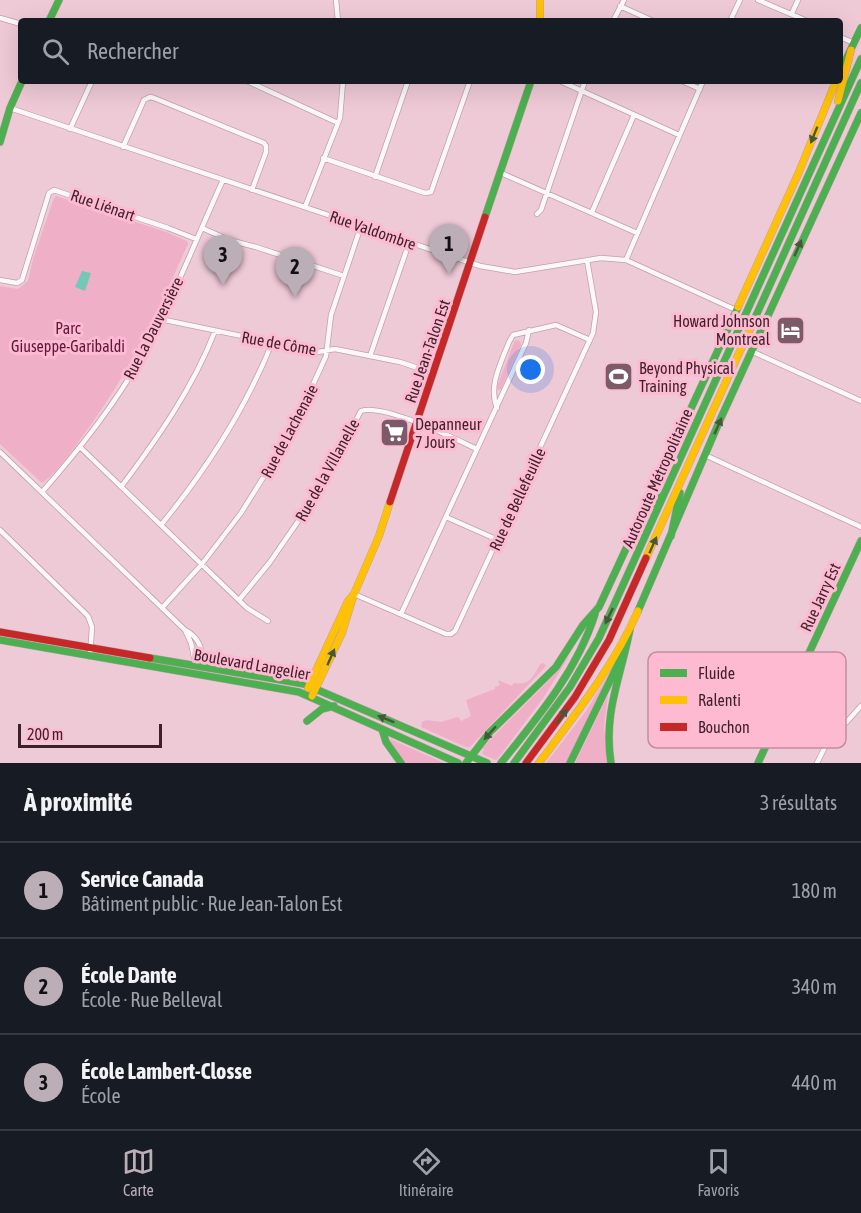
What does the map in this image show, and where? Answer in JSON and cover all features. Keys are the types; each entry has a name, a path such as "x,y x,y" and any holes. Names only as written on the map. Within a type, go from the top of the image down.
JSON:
{"main road":[{"path":"50,18 58,0"},
{"path":"540,0 540,18"},
{"path":"843,66 861,28"},
{"path":"843,84 852,47"},
{"name":"Autoroute Métropolitaine","path":"514,763 570,687 599,638 861,58"},
{"name":"Autoroute Métropolitaine","path":"526,763 575,698 609,640 861,83"},
{"path":"0,142 10,108 21,84"},
{"name":"Rue Jean-Talon Est","path":"308,695 348,601 354,594 379,536 530,84"},
{"path":"503,761 567,672 591,629 595,614 678,438 802,164 835,84"},
{"path":"835,116 843,84"},
{"path":"844,119 861,98"},
{"path":"539,763 585,701 631,627 751,351 861,112"},
{"path":"671,536 684,475"},
{"path":"638,520 668,486"},
{"name":"Rue Jarry Est","path":"811,652 858,554 861,541"},
{"path":"466,763 504,717 554,669 584,625 595,614"},
{"path":"611,763 608,739 609,711 628,646 631,627"},
{"name":"Boulevard Langelier","path":"0,632 91,653"},
{"name":"Boulevard Langelier","path":"0,640 197,671 308,695 458,763"},
{"path":"570,763 628,646"},
{"name":"Boulevard Langelier","path":"197,671 312,687 487,763"},
{"path":"307,721 322,709 334,705"},
{"path":"382,729 386,742 402,763"},
{"name":"Rue Jarry Est","path":"758,763 765,748"}],"street":[{"path":"336,0 338,18"},
{"path":"615,18 624,0"},
{"path":"731,18 740,0"},
{"path":"758,0 801,18"},
{"path":"792,13 798,0"},
{"path":"620,6 646,18"},
{"path":"0,18 18,23"},
{"path":"843,40 852,47"},
{"path":"70,129 91,84"},
{"path":"254,84 338,123"},
{"path":"305,207 322,158 338,123 343,84"},
{"path":"375,177 407,84"},
{"path":"322,158 424,193 431,192 469,84"},
{"path":"566,84 679,135"},
{"path":"537,214 541,210 584,84"},
{"path":"689,84 700,89"},
{"path":"626,260 702,84"},
{"path":"123,147 144,100 154,98 264,142 266,152 252,190"},
{"name":"Rue Valdombre","path":"10,108 470,263 515,272 586,260 607,258 626,260 736,310"},
{"path":"592,212 634,115"},
{"path":"501,173 637,233"},
{"name":"Rue La Dauversière","path":"42,492 81,448 123,388 160,319 223,180"},
{"name":"Rue Liénart","path":"0,280 17,283 22,280 49,193 54,190 196,239"},
{"name":"Rue de Lachenaie","path":"162,608 202,564 241,513 278,456 305,405 322,366 327,350 331,315 361,226"},
{"path":"202,228 229,240 344,276"},
{"path":"370,356 409,243"},
{"name":"Rue de Bellefeuille","path":"354,594 446,634 453,633 590,340 597,318 586,260"},
{"name":"Rue de Côme","path":"160,319 318,352 335,349 407,364 434,373"},
{"path":"496,408 493,388 513,335 556,325 590,340"},
{"path":"401,614 530,330"},
{"path":"121,487 168,420 206,353 215,331"},
{"path":"161,525 202,472 228,432 253,386 272,343"},
{"path":"751,351 861,401"},
{"name":"Rue de la Villanelle","path":"239,600 270,562 310,504 361,411 366,409 390,414 477,449"},
{"path":"81,448 239,600 251,611 268,621"},
{"path":"0,452 197,639 201,647 201,659 197,671"},
{"path":"705,455 861,527"},
{"path":"446,517 498,540"},
{"path":"0,530 85,612 92,624 91,653"},
{"path":"846,723 861,706"},
{"path":"818,763 825,748"}],"green space":[{"name":"Parc Giuseppe-Garibaldi","path":"56,196 166,232 187,241 188,244 153,318 115,389 70,454 42,483 0,444 0,286 18,289 28,281 33,259"},
{"path":"515,340 520,341 521,345 501,389 498,390 497,387"},
{"path":"571,653 544,697 502,753 496,760 484,755 482,752 485,750 482,749 550,679"},
{"path":"544,663 546,666 470,747 421,727 422,722 426,720 441,722 458,717 461,721 471,716 466,700 495,689 500,685 498,680 512,686 514,683 524,683 533,676 540,664"},
{"path":"608,675 567,763 546,763 586,711"},
{"path":"608,695 604,726 608,763 575,763"},
{"path":"390,739 444,763 404,763"}],"shaded area":[{"path":"82,271 91,273 85,291 75,287"}],"traffic: fast":[{"path":"50,18 59,0"},
{"path":"843,66 861,28"},
{"path":"514,763 570,687 599,638 861,59"},
{"path":"750,329 861,83"},
{"path":"0,142 10,108 21,84"},
{"path":"485,217 530,84"},
{"path":"638,611 720,420 861,113"},
{"path":"466,763 490,732 556,667 583,625 599,607 738,307"},
{"path":"671,536 680,493"},
{"path":"638,520 660,496"},
{"path":"810,652 861,541"},
{"path":"501,763 542,711 567,674 578,655 595,614"},
{"path":"611,763 609,745 611,711 630,629"},
{"path":"0,640 299,692 458,763"},
{"path":"570,763 624,652"},
{"path":"150,658 304,684 487,763"},
{"path":"307,721 322,709 334,706"},
{"path":"382,729 386,742 401,763"},
{"path":"758,763 765,748"}],"traffic: slow":[{"path":"540,0 540,18"},
{"path":"843,81 851,50"},
{"path":"738,307 799,172 835,84"},
{"path":"838,101 842,84"},
{"path":"646,558 750,329"},
{"path":"312,696 342,633 354,594 379,536 390,502"},
{"path":"308,688 348,601 354,594"},
{"path":"539,763 606,671 638,611"}],"traffic: jam":[{"path":"390,502 485,217"},
{"path":"526,763 575,697 609,640 646,558"},
{"path":"0,632 150,658"}],"place":[{"name":"Service Canada","path":"449,274"},
{"name":"École Lambert-Closse","path":"223,285"},
{"name":"École Dante","path":"295,297"},
{"name":"Howard Johnson Montreal","path":"791,330"},
{"name":"Beyond Physical Training","path":"618,377"},
{"name":"Depanneur 7 Jours","path":"394,433"}]}
